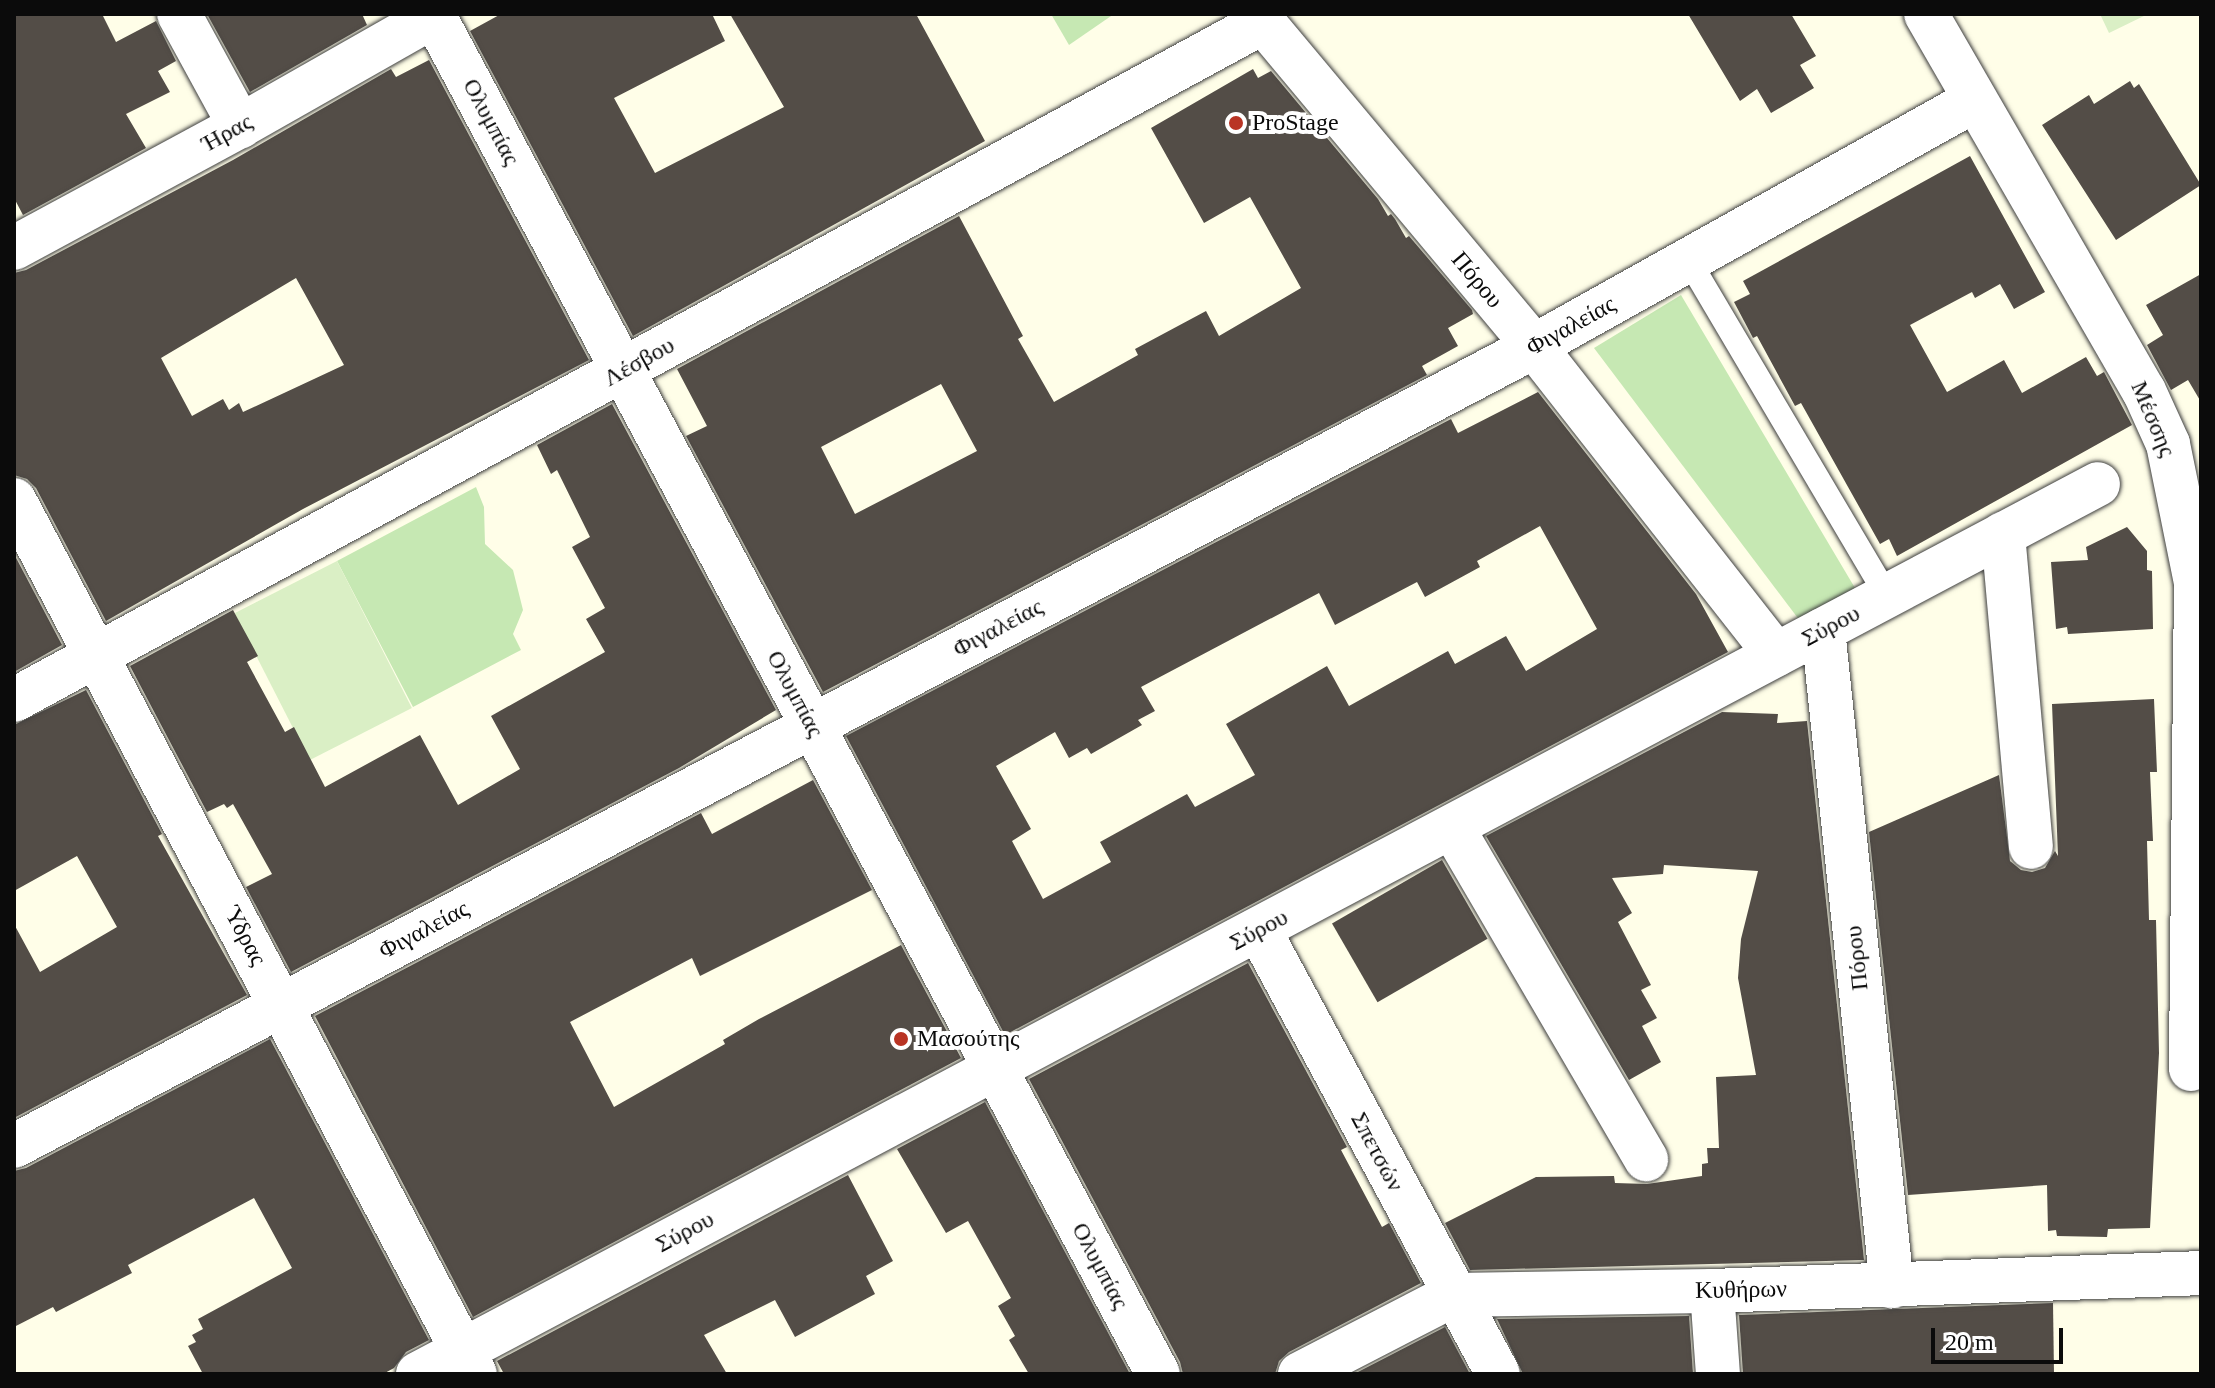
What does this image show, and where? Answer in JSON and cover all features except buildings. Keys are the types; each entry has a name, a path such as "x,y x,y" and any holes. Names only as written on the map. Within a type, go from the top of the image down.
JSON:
{"street":[{"path":"179,14 240,126"},
{"name":"Μέσσης","path":"1926,14 2144,391 2168,444 2196,583 2191,1069"},
{"name":"Ήρας","path":"14,248 240,126 435,15"},
{"name":"Ολυμπίας","path":"435,15 1158,1374"},
{"name":"Λέσβου","path":"14,700 1263,22"},
{"name":"Πόρου","path":"1263,22 1534,346 1776,655"},
{"name":"Φιγαλείας","path":"14,1146 1534,346 1975,100"},
{"name":"Σύρου","path":"418,1374 469,1362 995,1070 2098,484"},
{"name":"Ύδρας","path":"14,500 469,1362"},
{"path":"2003,534 2031,847"},
{"name":"Πόρου","path":"1823,630 1892,1286"},
{"path":"1452,827 1646,1159"},
{"name":"Σπετσών","path":"1259,930 1498,1374"},
{"name":"Κυθήρων","path":"1300,1374 1453,1295 1892,1286 2201,1273"},
{"path":"1712,1291 1718,1374"}],"lane":[{"path":"1689,261 1887,596"}],"green space":[{"path":"1051,14 1114,14 1069,45"},
{"path":"2100,14 2148,14 2109,33"},
{"path":"1681,295 1855,588 1800,621 1594,348"},
{"path":"476,487 484,507 485,544 513,570 523,610 513,634 521,650 413,707 337,561"},
{"path":"337,561 412,708 309,760 235,613"}],"place":[{"name":"ProStage","path":"1236,123"},
{"name":"Μασούτης","path":"901,1039"}]}
